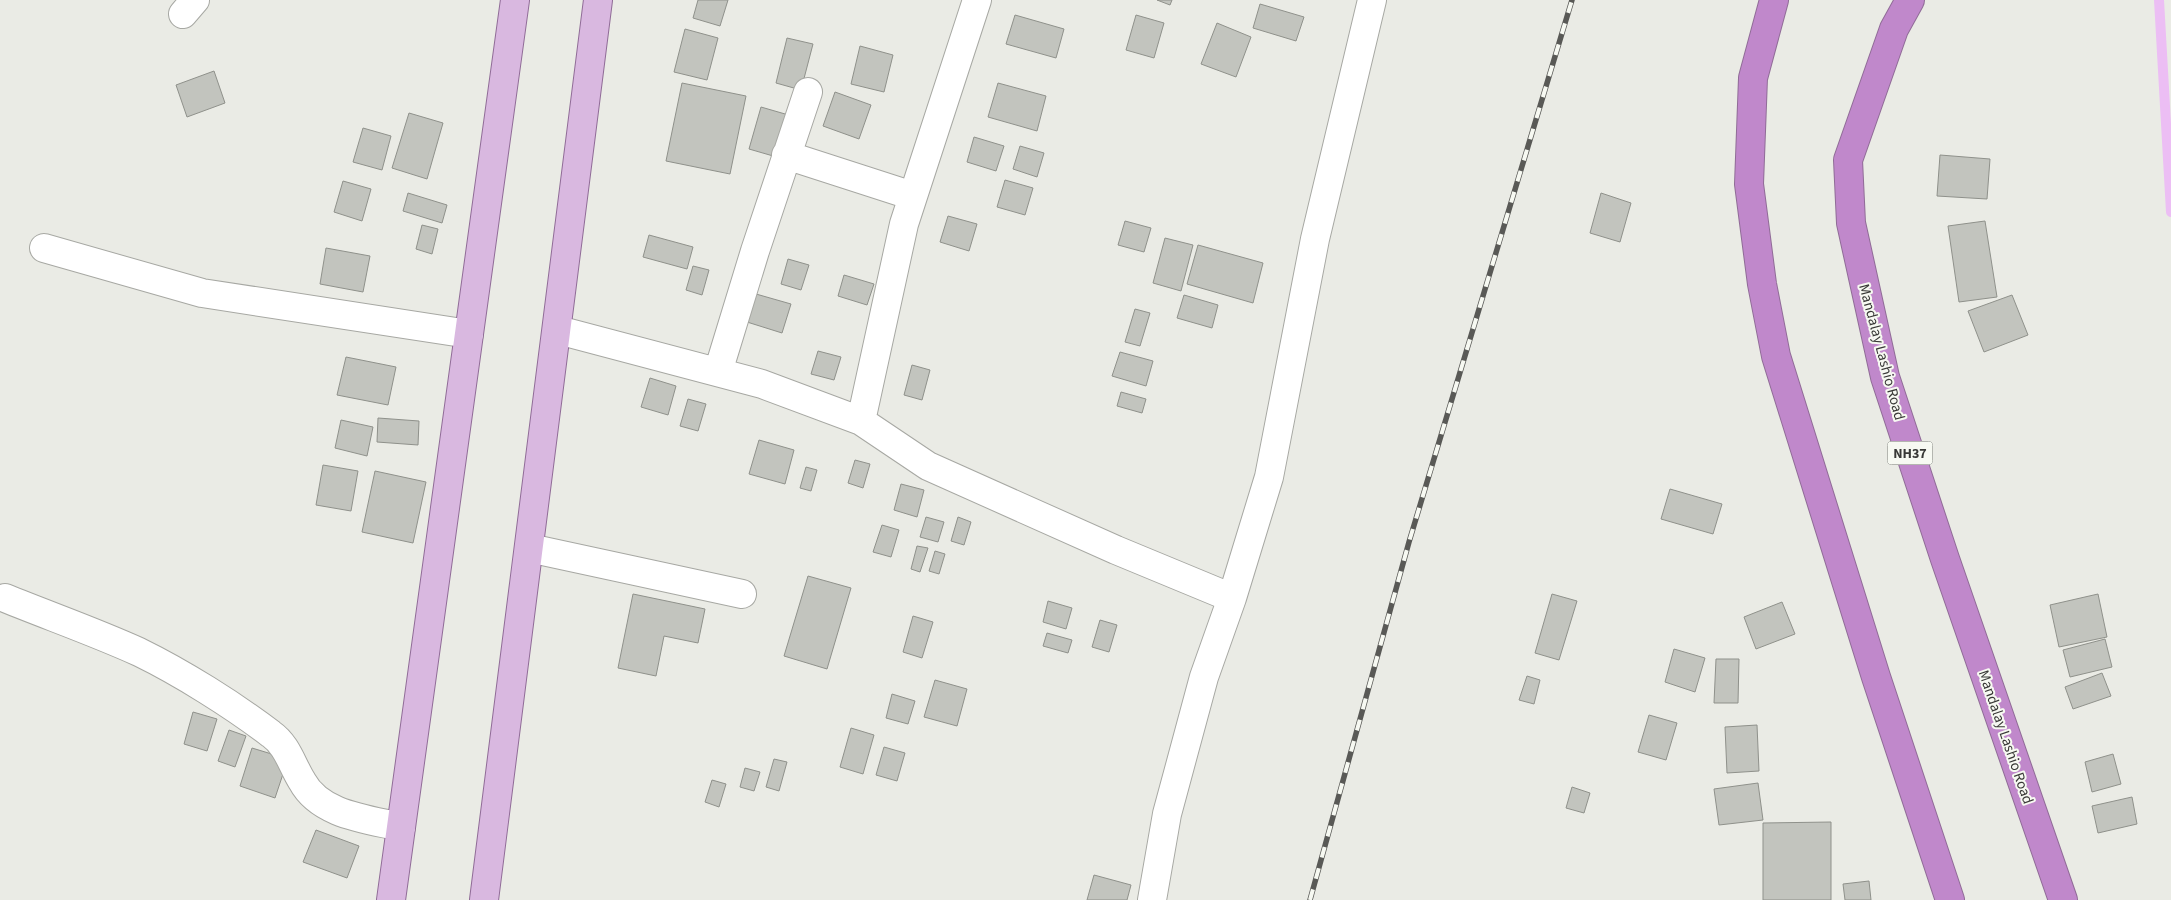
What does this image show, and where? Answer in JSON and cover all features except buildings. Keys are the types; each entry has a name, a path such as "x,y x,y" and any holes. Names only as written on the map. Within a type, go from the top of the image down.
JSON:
{"highway":[{"path":"1774,0 1753,78 1749,184 1762,284 1776,356 1876,677 1950,900"},
{"name":"Mandalay Lashio Road","path":"1902,2 1848,160 1851,224 1886,377 1945,559 2063,900"}],"main road":[{"path":"391,900 515,0"},
{"path":"484,900 558,330 598,0"}],"street":[{"path":"861,420 904,224 977,0"},
{"path":"1152,900 1166,814 1204,677 1232,598 1269,477 1315,239 1372,0"},
{"path":"718,372 786,155 808,92"},
{"path":"786,155 913,196"},
{"path":"44,248 202,293 468,334"},
{"path":"558,330 762,384 861,420 928,466 1116,550 1232,598"},
{"path":"529,548 742,594"},
{"path":"5,598 139,652 169,669 273,735 288,752 309,794 324,804 348,814 401,827"}],"waterway":[{"path":"2159,0 2171,212"}],"railway":[{"path":"1310,900 1409,542 1572,0"}]}
